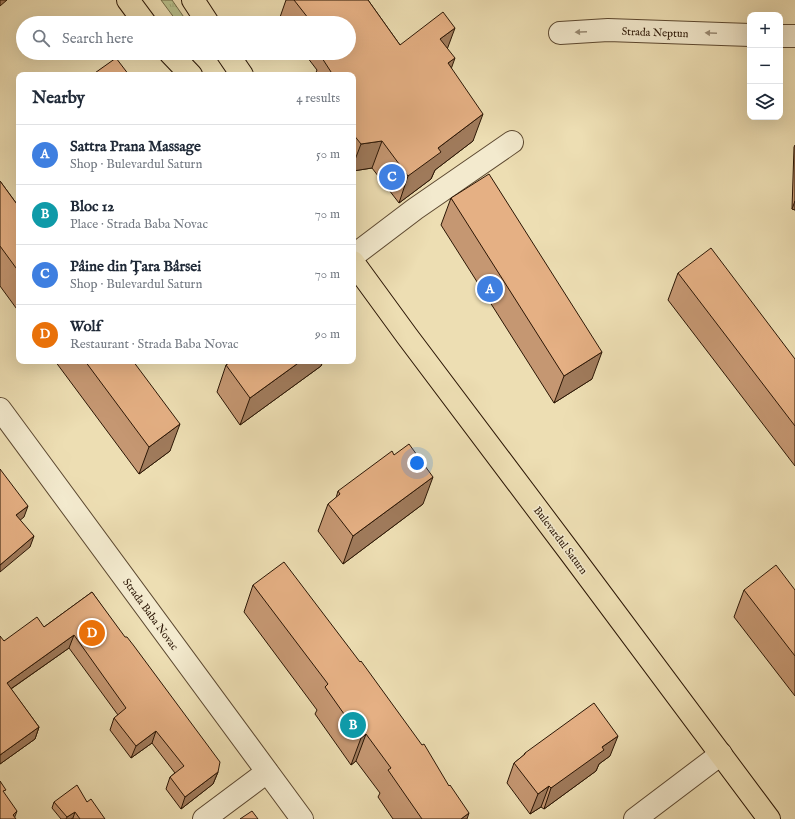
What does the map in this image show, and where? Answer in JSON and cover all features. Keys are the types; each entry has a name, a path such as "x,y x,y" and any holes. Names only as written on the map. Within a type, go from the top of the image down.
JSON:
{"main road":[{"path":"128,0 140,16"},
{"path":"193,0 203,16"},
{"path":"177,60 188,72"},
{"path":"232,60 240,72"},
{"name":"Bulevardul Saturn","path":"356,266 769,819"}],"street":[{"name":"Strada Neptun","path":"560,32 608,30 747,35"},
{"path":"783,36 795,36"},
{"path":"356,254 415,209 512,142"},
{"name":"Strada Baba Novac","path":"0,409 302,819"},
{"path":"634,819 721,754"},
{"path":"204,819 267,772"}],"green space":[{"path":"161,0 172,0 183,16 173,16"}],"building":[{"path":"294,0 368,0 400,45 443,12 455,28 440,39 455,58 448,63 483,114 438,148 441,152 408,176 382,141 361,144 356,138 356,72 331,72 323,60 356,60 356,16 307,16"},
{"path":"113,60 118,60 127,72 96,72"},
{"path":"489,174 602,352 564,376 451,198"},
{"path":"0,181 16,203 16,268 0,246"},
{"path":"711,248 795,359 795,426 678,273"},
{"path":"87,364 135,364 180,424 149,447"},
{"path":"228,364 297,364 250,398 226,365"},
{"path":"409,444 433,477 353,536 328,504 340,494 338,491 392,451 394,455"},
{"path":"0,469 28,506 16,515 34,536 0,565"},
{"path":"284,562 360,662 361,661 422,745 424,744 449,786 450,785 469,813 461,819 422,819 388,770 391,768 366,734 361,738 325,687 328,684 253,585"},
{"path":"776,565 795,590 795,656 744,590"},
{"path":"92,592 220,762 218,772 185,797 170,777 184,766 156,731 136,746 114,718 126,708 74,635 7,683 39,727 0,755 0,636 4,641 37,617 44,627"},
{"path":"594,703 618,736 602,747 604,750 551,788 549,786 538,794 514,763 525,753"},
{"path":"0,781 6,790 3,791 17,811 13,815 16,819 0,819"},
{"path":"77,785 87,802 91,799 105,819 80,819 75,812 67,817 54,802"},
{"path":"252,811 258,819 240,819"}],"place":[{"name":"Pâine din Țara Bârsei","path":"392,177"},
{"name":"Sattra Prana Massage","path":"490,289"},
{"name":"Wolf","path":"92,633"},
{"name":"Bloc 12","path":"353,725"}]}
